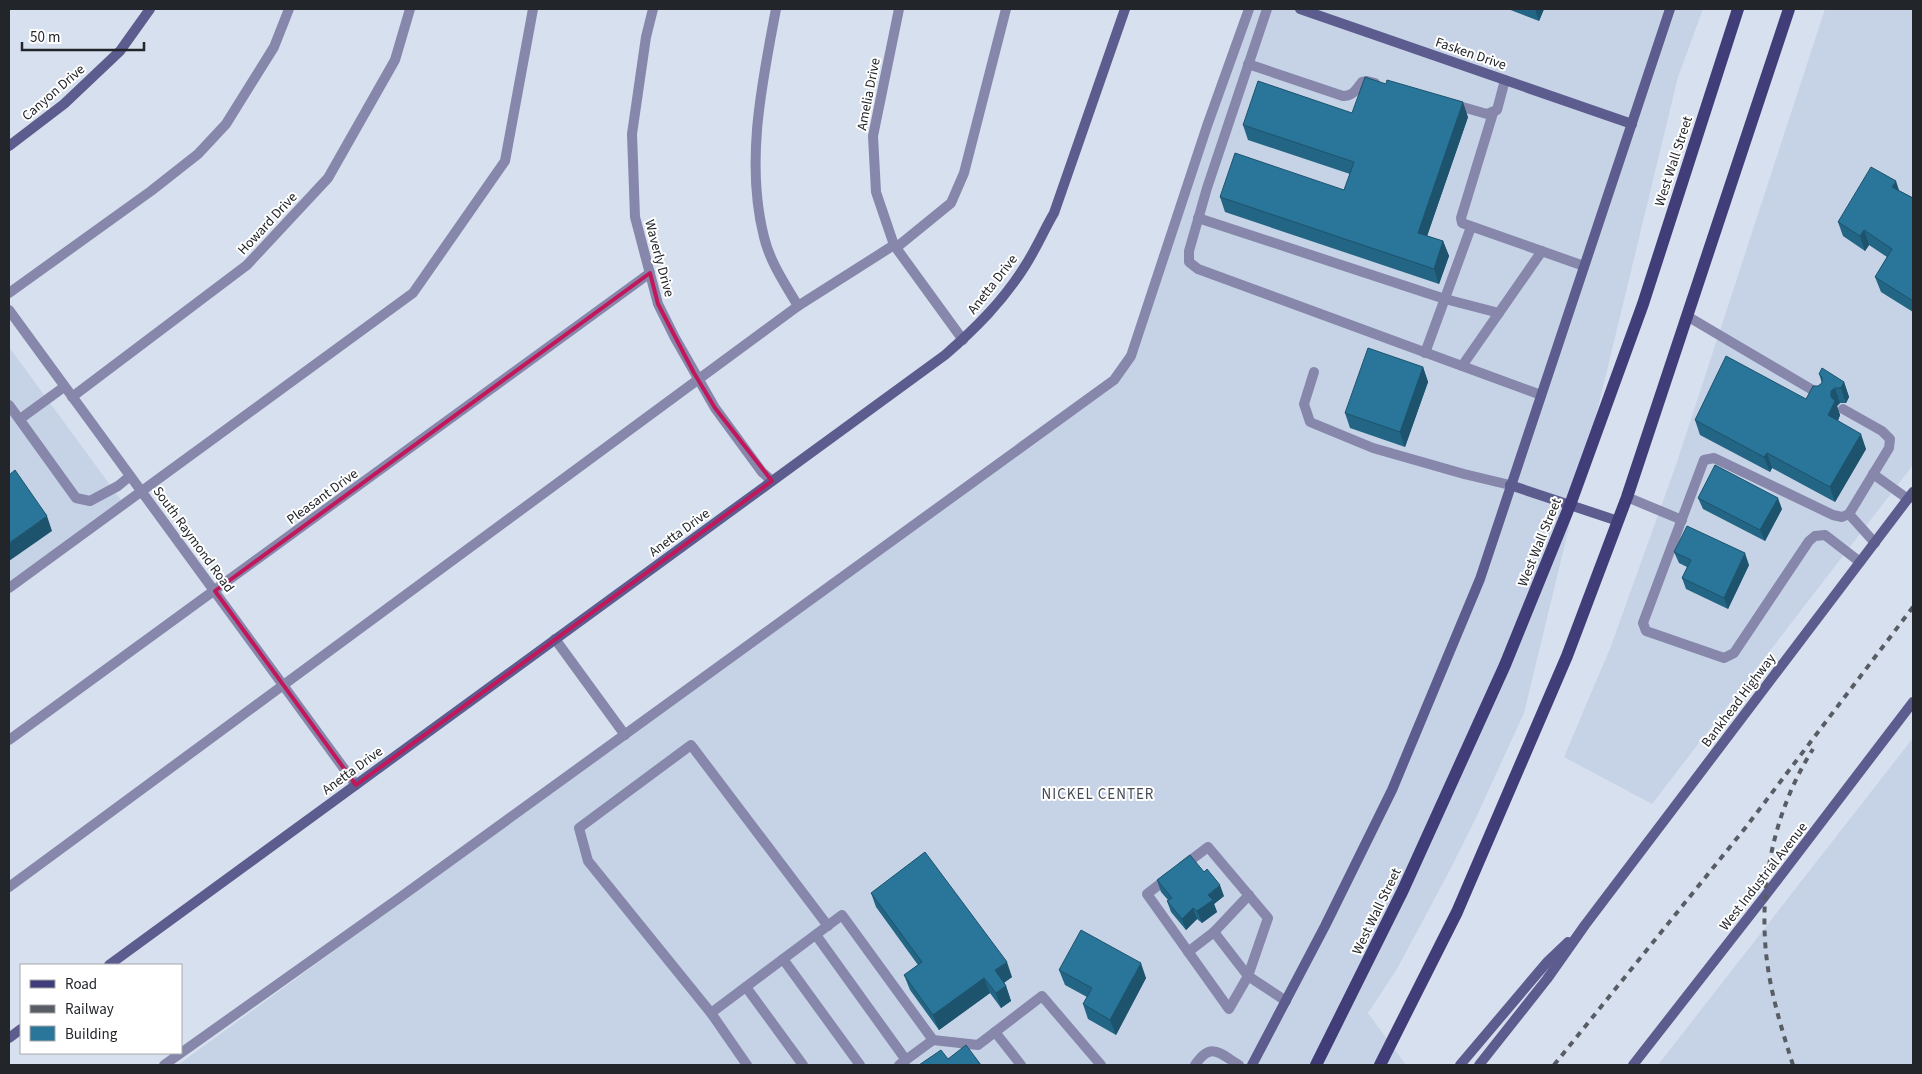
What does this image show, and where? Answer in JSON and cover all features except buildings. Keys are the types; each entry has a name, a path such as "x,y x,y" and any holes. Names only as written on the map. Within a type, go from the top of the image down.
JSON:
{"main road":[{"name":"West Wall Street","path":"1316,1065 1403,890 1505,664 1570,505 1643,304 1738,9"},
{"path":"1380,1065 1456,912 1567,656 1627,497 1789,9"}],"street":[{"name":"Canyon Drive","path":"9,146 64,104 120,50 150,9"},
{"path":"9,293 151,191 198,154 226,124 274,48 289,9"},
{"name":"Howard Drive","path":"72,397 247,265 328,178 395,60 410,9"},
{"path":"9,588 413,293 505,161 533,9"},
{"name":"Waverly Drive","path":"653,9 646,37 632,134 635,217 658,304 715,408 762,472 772,481"},
{"path":"776,9 760,92 756,151 758,203 764,238 775,268 798,306"},
{"name":"Amelia Drive","path":"899,9 873,136 876,192 895,246 962,340"},
{"path":"9,887 798,306 895,246 951,203 964,174 1006,9"},
{"name":"Anetta Drive","path":"109,964 945,355 982,322 1014,282 1039,243 1054,213 1125,9"},
{"path":"182,1052 625,735 1114,380 1131,356 1207,126 1249,9"},
{"path":"1266,9 1198,218 1189,251 1189,262 1198,269 1541,395"},
{"name":"Fasken Drive","path":"1300,9 1632,124"},
{"path":"1252,1065 1392,790 1480,579 1670,9"},
{"path":"1248,64 1343,96 1354,93 1362,82 1367,81 1385,86"},
{"path":"1505,80 1461,218 1462,223 1584,266"},
{"path":"1441,101 1487,114 1493,113"},
{"path":"1198,218 1445,299 1499,313"},
{"path":"1425,353 1472,227"},
{"path":"1462,366 1542,251"},
{"name":"Pleasant Drive","path":"9,740 650,273"},
{"name":"South Raymond Road","path":"9,310 356,784"},
{"path":"1687,316 1821,395"},
{"path":"1314,372 1304,404 1310,422 1373,448 1510,485 1618,521"},
{"path":"20,419 64,386"},
{"path":"9,405 76,498 90,501 118,486 130,476"},
{"path":"1843,409 1882,431 1890,439 1889,448 1848,514 1842,517 1833,515 1714,458 1704,460 1643,623 1646,631 1724,658 1734,653 1809,541 1815,536 1825,535 1860,562"},
{"path":"1873,474 1911,496"},
{"name":"Bankhead Highway","path":"1480,1065 1547,979 1584,925 1911,496"},
{"path":"1627,497 1682,520"},
{"path":"1848,514 1874,544"},
{"path":"555,639 625,735"},
{"name":"West Industrial Avenue","path":"1633,1065 1913,702"},
{"path":"747,1065 710,1013 588,861 579,828 691,745 828,926"},
{"path":"1208,847 1249,895 1268,918 1248,976 1229,1009 1147,894 1208,847"},
{"path":"1188,952 1214,932 1249,895"},
{"path":"710,1013 842,915 933,1040"},
{"name":"Bankhead Highway","path":"1460,1065 1548,961 1584,925"},
{"path":"1214,932 1248,976 1286,1001"},
{"path":"816,935 902,1063 933,1040 978,1045 1042,996 1101,1065"},
{"path":"783,959 860,1065"},
{"path":"746,987 803,1065"},
{"path":"9,1038 20,1030"},
{"path":"995,1032 1021,1065"},
{"path":"1195,1065 1204,1053 1209,1050 1215,1050 1239,1065"},
{"path":"164,1065 179,1054"}],"highlighted area":[{"path":"650,273 658,304 694,373 715,408 772,481 356,785 215,591"}],"shaded area":[{"path":"1252,9 1703,9 1678,77 1524,713 1451,868 1397,969 1368,1013 1406,1065 178,1065 1125,372"},
{"path":"1825,9 1913,9 1913,465 1652,804 1564,757 1611,646 1676,465"},
{"path":"9,347 121,500 9,582"},
{"path":"1913,738 1913,1065 1658,1065"}],"railway":[{"path":"1554,1065 1746,827 1913,607"},
{"path":"1793,1065 1771,987 1766,955 1764,914 1769,864 1781,816 1790,793 1813,749"}],"district":[{"name":"NICKEL CENTER","path":"1098,794"}]}
